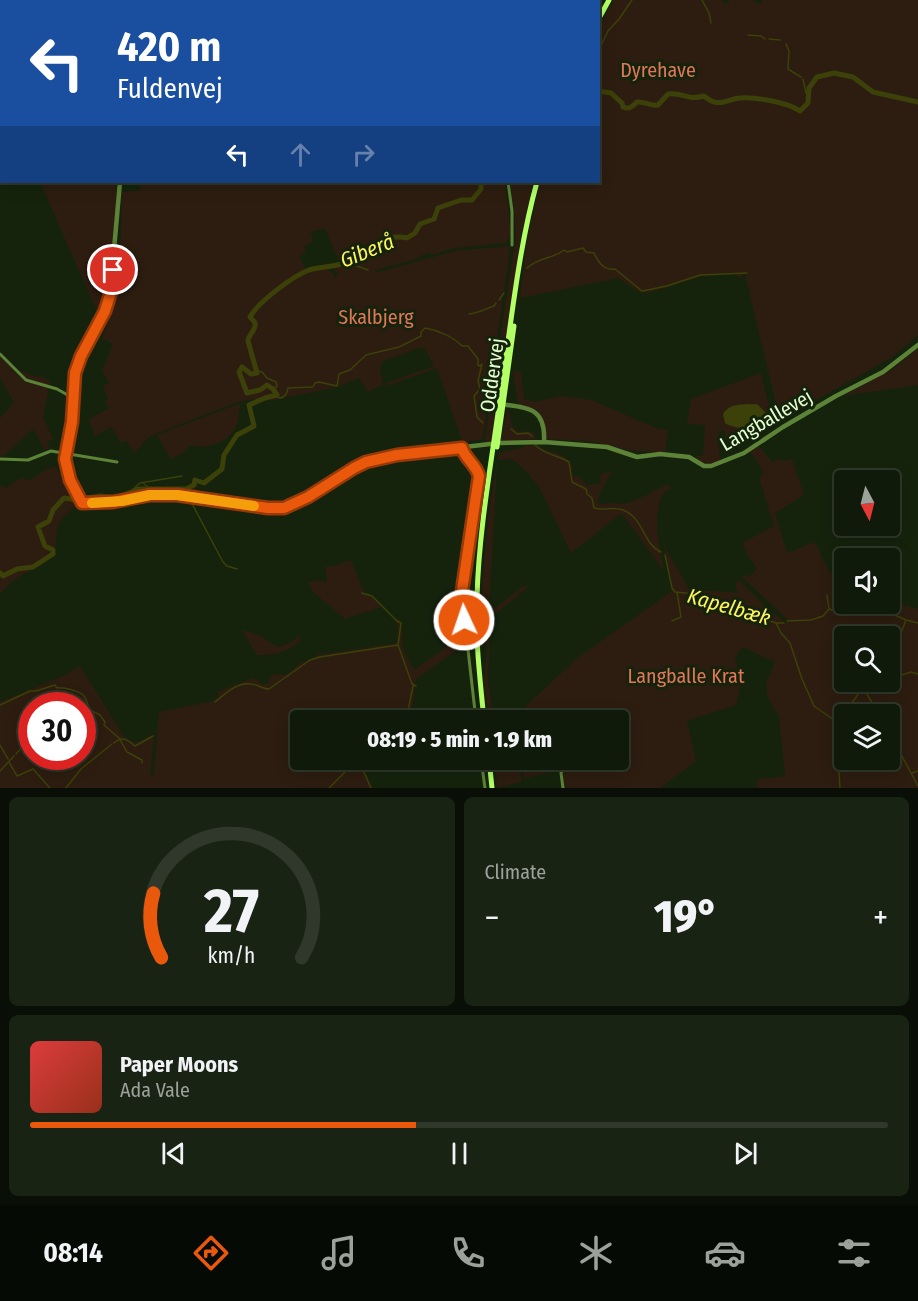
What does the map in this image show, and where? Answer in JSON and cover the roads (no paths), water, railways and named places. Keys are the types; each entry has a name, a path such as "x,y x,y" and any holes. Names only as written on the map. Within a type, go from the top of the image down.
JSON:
{"main road":[{"path":"600,16 609,0"},
{"name":"Oddervej","path":"483,710 478,655 477,598 488,490 502,404 520,264 537,183"},
{"path":"490,770 492,788"}],"street":[{"path":"120,183 110,295 102,319 77,365 72,422 65,454 70,480 78,499 84,504 113,502 150,495 177,495 268,508 284,508 308,497 366,462 397,455 490,444"},
{"path":"508,183 512,212 512,244"},
{"name":"Langballevej","path":"544,442 607,447 636,457 660,454 689,457 704,466 711,466 744,453 836,396 883,372 918,345"},
{"path":"0,354 26,380 57,389 73,398"},
{"path":"501,443 544,442 543,424 537,413 525,408 502,404"},
{"path":"462,448 466,459 479,476 462,597 475,710"},
{"path":"0,459 28,460 51,451 117,462"},
{"path":"483,770 485,788"},
{"path":"562,770 563,788"}],"waterway":[{"path":"600,48 608,31 632,0"},
{"path":"702,0 711,23"},
{"path":"748,35 761,36 765,39"},
{"path":"769,39 780,40"},
{"path":"786,44 789,51 788,69 801,77"},
{"name":"Giberå","path":"600,91 611,93 622,103 623,107 627,108 637,102 658,105 668,94 673,94 693,98 704,96 718,103 740,98 763,99 800,111 808,103 809,88 817,77 834,73 853,77 873,92 918,102"},
{"path":"803,79 806,93 809,94"},
{"name":"Giberå","path":"0,573 3,576 17,569 33,567 53,554 53,550 45,546 38,527 49,521 53,510 64,498 77,500 100,496 117,498 138,489 186,489 194,485 195,480 204,483 222,469 224,455 237,435 254,426 249,405 277,395 267,385 260,390 247,393 239,372 242,367 251,374 257,373 248,341 255,325 250,317 260,304 302,273 341,264 358,253 366,252 385,239 407,238 415,233 420,224 434,219 438,208 461,200 472,200 481,189 481,183"},
{"path":"527,268 537,261 564,250 567,252 583,248 586,252 594,253 605,267 615,269 642,291 667,286 700,275 747,273"},
{"path":"346,262 368,270"},
{"path":"499,300 504,293"},
{"path":"469,314 494,306 496,303"},
{"name":"Kapelbæk","path":"276,396 284,397 288,388 313,387 319,382 337,386 339,374 350,370 366,355 399,347 421,336 425,328 445,334 462,346 468,346 478,359 478,365 482,364 478,381 480,389 474,396 477,417 483,423"},
{"path":"257,371 276,382 277,386 274,390"},
{"name":"Kapelbæk","path":"511,429 517,434 528,433 532,436"},
{"name":"Kapelbæk","path":"535,445 569,462 572,482 586,489 587,494 592,498 594,508 619,509 630,514 650,543 661,552"},
{"path":"130,492 140,483 182,476"},
{"name":"Giberå","path":"144,484 151,489"},
{"name":"Giberå","path":"186,489 187,494"},
{"path":"189,498 223,562 237,569"},
{"name":"Kapelbæk","path":"665,555 672,588 675,592 695,594 776,623 784,623"},
{"path":"672,621 681,617 677,592"},
{"path":"362,593 372,596 401,623 398,645 412,684 416,686"},
{"path":"827,595 829,609"},
{"name":"Kapelbæk","path":"787,621 811,620 823,616 829,609 836,611 858,609 890,613 918,623"},
{"path":"900,636 906,620"},
{"path":"776,623 790,643 814,706 834,720"},
{"path":"215,702 240,685 253,684 269,689 310,660 398,645"},
{"path":"900,676 911,672 918,674"},
{"path":"0,705 30,691 55,685 57,688 76,691 84,696 90,710 100,715 105,722 104,725 119,738 127,752 142,760 142,763"},
{"path":"408,710 413,686"},
{"path":"866,692 873,704"},
{"path":"840,788 836,725 859,693"},
{"path":"114,743 124,739 135,746 153,736"},
{"path":"66,788 81,769 112,744"},
{"path":"0,745 8,759"},
{"path":"900,753 918,786"},
{"path":"0,771 14,756"},
{"path":"9,762 17,776 33,769 50,788"},
{"path":"329,788 347,770"},
{"path":"363,770 371,788"},
{"path":"912,773 918,771"}],"park label":[{"name":"Dyrehave","path":"658,70"},
{"name":"Skalbjerg","path":"376,317"},
{"name":"Langballe Krat","path":"686,676"}]}
